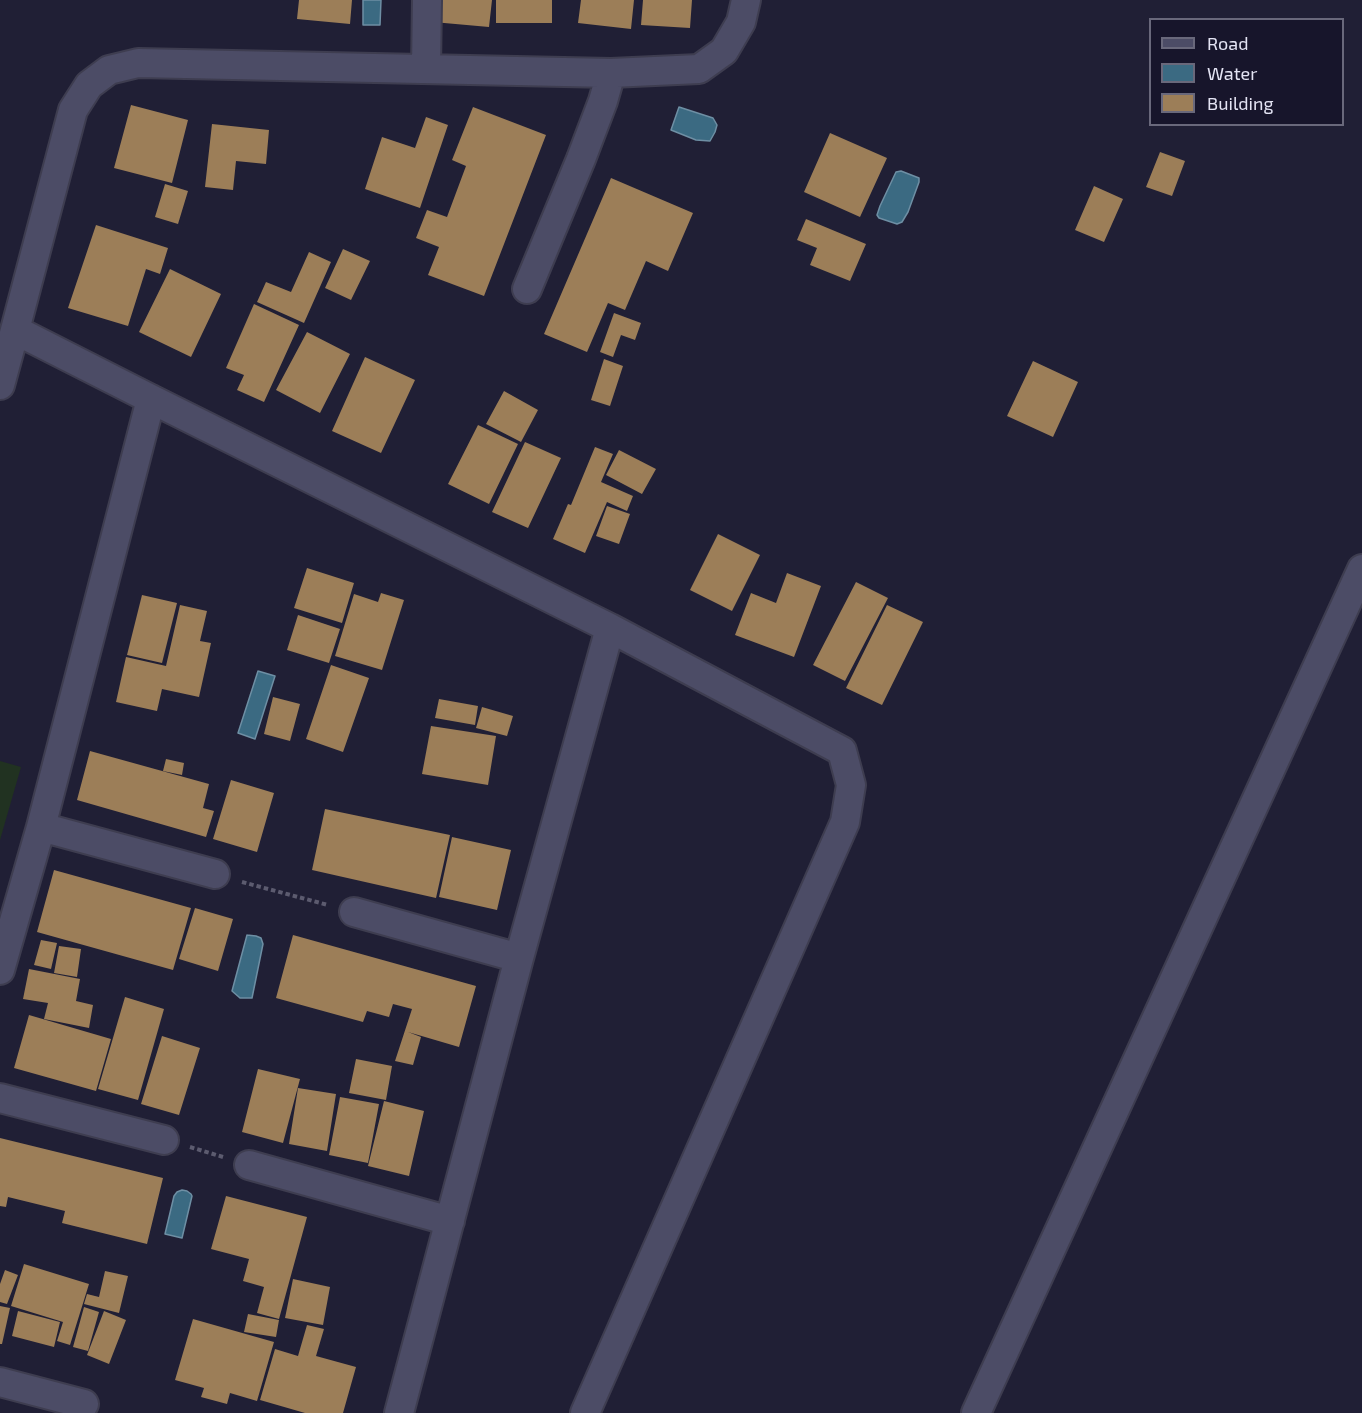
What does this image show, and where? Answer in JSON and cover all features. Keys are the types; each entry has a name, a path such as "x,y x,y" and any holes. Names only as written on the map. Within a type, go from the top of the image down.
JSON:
{"street":[{"path":"426,69 427,0"},
{"path":"0,385 73,110 89,85 109,70 138,63 611,73 699,69 724,51 741,22 746,0"},
{"path":"528,289 581,159 611,73"},
{"path":"15,330 610,628 842,751 851,785 845,822 585,1413"},
{"path":"0,970 40,827 151,399"},
{"path":"976,1413 1362,569"},
{"path":"399,1413 519,958 610,628"},
{"path":"40,827 215,874"},
{"path":"354,912 519,958"},
{"path":"0,1098 164,1140"},
{"path":"249,1165 450,1221"},
{"path":"0,1382 84,1404"}],"path":[{"path":"215,874 354,912"},
{"path":"164,1140 249,1165"}],"green space":[{"path":"0,761 21,767 0,840"}],"water":[{"path":"363,0 381,0 380,25 363,25"},
{"path":"679,107 713,118 717,125 710,141 696,140 671,130"},
{"path":"901,171 919,178 919,182 908,212 902,222 897,224 879,218 877,215 896,172"},
{"path":"258,671 275,676 255,739 238,733"},
{"path":"247,935 261,938 263,944 252,998 240,998 232,991"},
{"path":"182,1190 192,1196 182,1238 165,1234 174,1196"}],"building":[{"path":"299,0 352,0 350,24 297,19"},
{"path":"435,0 492,0 489,27 433,22"},
{"path":"496,0 552,0 552,23 496,23"},
{"path":"581,0 634,0 631,29 578,23"},
{"path":"643,0 692,0 690,28 641,25"},
{"path":"131,105 188,120 172,183 114,168"},
{"path":"473,107 546,135 484,296 428,275 439,247 416,238 427,210 447,217 466,166 452,160"},
{"path":"426,117 448,125 420,208 365,189 382,137 415,148"},
{"path":"212,124 269,130 266,164 236,161 233,190 205,187"},
{"path":"830,133 887,158 860,217 804,192"},
{"path":"1160,152 1185,161 1172,196 1146,187"},
{"path":"611,178 693,213 668,271 646,261 625,310 608,303 587,352 544,334"},
{"path":"165,184 188,191 178,224 155,217"},
{"path":"1094,186 1123,199 1104,242 1075,230"},
{"path":"806,219 866,244 850,281 810,265 817,248 797,240"},
{"path":"96,225 168,248 160,274 146,269 128,326 68,308"},
{"path":"343,249 370,261 351,300 325,288"},
{"path":"309,252 331,262 304,323 257,302 266,282 291,292"},
{"path":"170,269 221,294 191,357 139,332"},
{"path":"254,304 299,325 264,402 237,390 244,375 226,368"},
{"path":"614,313 641,323 635,340 621,335 613,357 600,352"},
{"path":"307,332 350,354 320,413 276,390"},
{"path":"365,357 415,380 381,453 332,431"},
{"path":"604,359 623,366 610,406 591,400"},
{"path":"1033,361 1078,382 1053,437 1007,416"},
{"path":"504,391 538,410 521,442 486,424"},
{"path":"478,425 518,444 489,504 448,484"},
{"path":"525,442 561,458 528,528 492,512"},
{"path":"595,447 613,454 601,482 633,496 627,511 607,502 585,553 553,539 568,504 571,505"},
{"path":"619,450 656,469 642,494 606,475"},
{"path":"607,506 630,514 619,544 596,536"},
{"path":"718,534 760,555 732,611 690,590"},
{"path":"307,568 354,583 342,623 294,608"},
{"path":"787,573 821,586 794,657 735,635 751,593 776,603"},
{"path":"856,582 888,598 845,681 813,665"},
{"path":"381,593 404,600 382,670 335,656 354,594 378,602"},
{"path":"142,595 177,603 162,663 127,655"},
{"path":"180,605 207,611 200,641 211,643 199,697 162,689 157,711 116,702 126,657 166,666"},
{"path":"887,605 923,622 882,705 846,688"},
{"path":"298,615 340,629 329,663 287,650"},
{"path":"331,665 369,678 343,752 306,739"},
{"path":"273,697 300,704 290,741 264,734"},
{"path":"439,699 478,706 475,725 435,718"},
{"path":"482,707 513,716 507,736 476,728"},
{"path":"431,726 496,736 488,785 422,774"},
{"path":"90,751 209,784 203,808 214,811 206,837 77,800"},
{"path":"166,759 184,763 182,775 163,771"},
{"path":"231,780 274,793 257,852 213,839"},
{"path":"325,809 450,835 436,898 312,870"},
{"path":"452,837 511,850 497,910 439,897"},
{"path":"54,870 191,908 173,970 37,932"},
{"path":"195,908 233,919 218,971 179,959"},
{"path":"293,935 476,986 459,1047 408,1032 421,1037 413,1065 395,1061 412,1009 393,1004 389,1017 367,1011 363,1022 276,998"},
{"path":"41,940 57,943 51,969 34,965"},
{"path":"59,946 81,949 77,977 54,973"},
{"path":"29,969 80,979 76,1001 93,1005 89,1028 44,1019 48,1003 23,999"},
{"path":"125,997 164,1009 138,1100 98,1089"},
{"path":"29,1015 111,1039 96,1091 14,1068"},
{"path":"162,1036 200,1048 179,1115 141,1104"},
{"path":"356,1059 392,1066 386,1100 349,1093"},
{"path":"258,1069 300,1079 283,1143 242,1132"},
{"path":"298,1088 336,1094 327,1151 289,1144"},
{"path":"340,1097 379,1104 368,1163 329,1155"},
{"path":"384,1101 424,1111 409,1176 368,1166"},
{"path":"0,1138 163,1178 147,1244 62,1223 65,1211 8,1197 6,1207 0,1206"},
{"path":"226,1196 307,1217 279,1319 257,1313 264,1287 243,1281 249,1259 211,1249"},
{"path":"24,1264 89,1284 70,1345 57,1341 63,1322 11,1306"},
{"path":"5,1270 18,1275 7,1304 0,1302 0,1284"},
{"path":"105,1271 128,1276 119,1313 84,1304 87,1294 99,1297"},
{"path":"293,1279 330,1287 323,1325 285,1318"},
{"path":"0,1306 10,1308 2,1344 0,1344"},
{"path":"84,1307 99,1312 88,1351 73,1347"},
{"path":"18,1311 60,1322 54,1347 12,1336"},
{"path":"104,1311 126,1320 109,1364 87,1355"},
{"path":"248,1314 279,1320 276,1337 244,1332"},
{"path":"193,1319 274,1342 257,1401 230,1393 227,1404 201,1397 204,1388 175,1380"},
{"path":"307,1325 324,1329 316,1356 356,1367 343,1413 305,1413 260,1400 275,1349 298,1356"}]}
